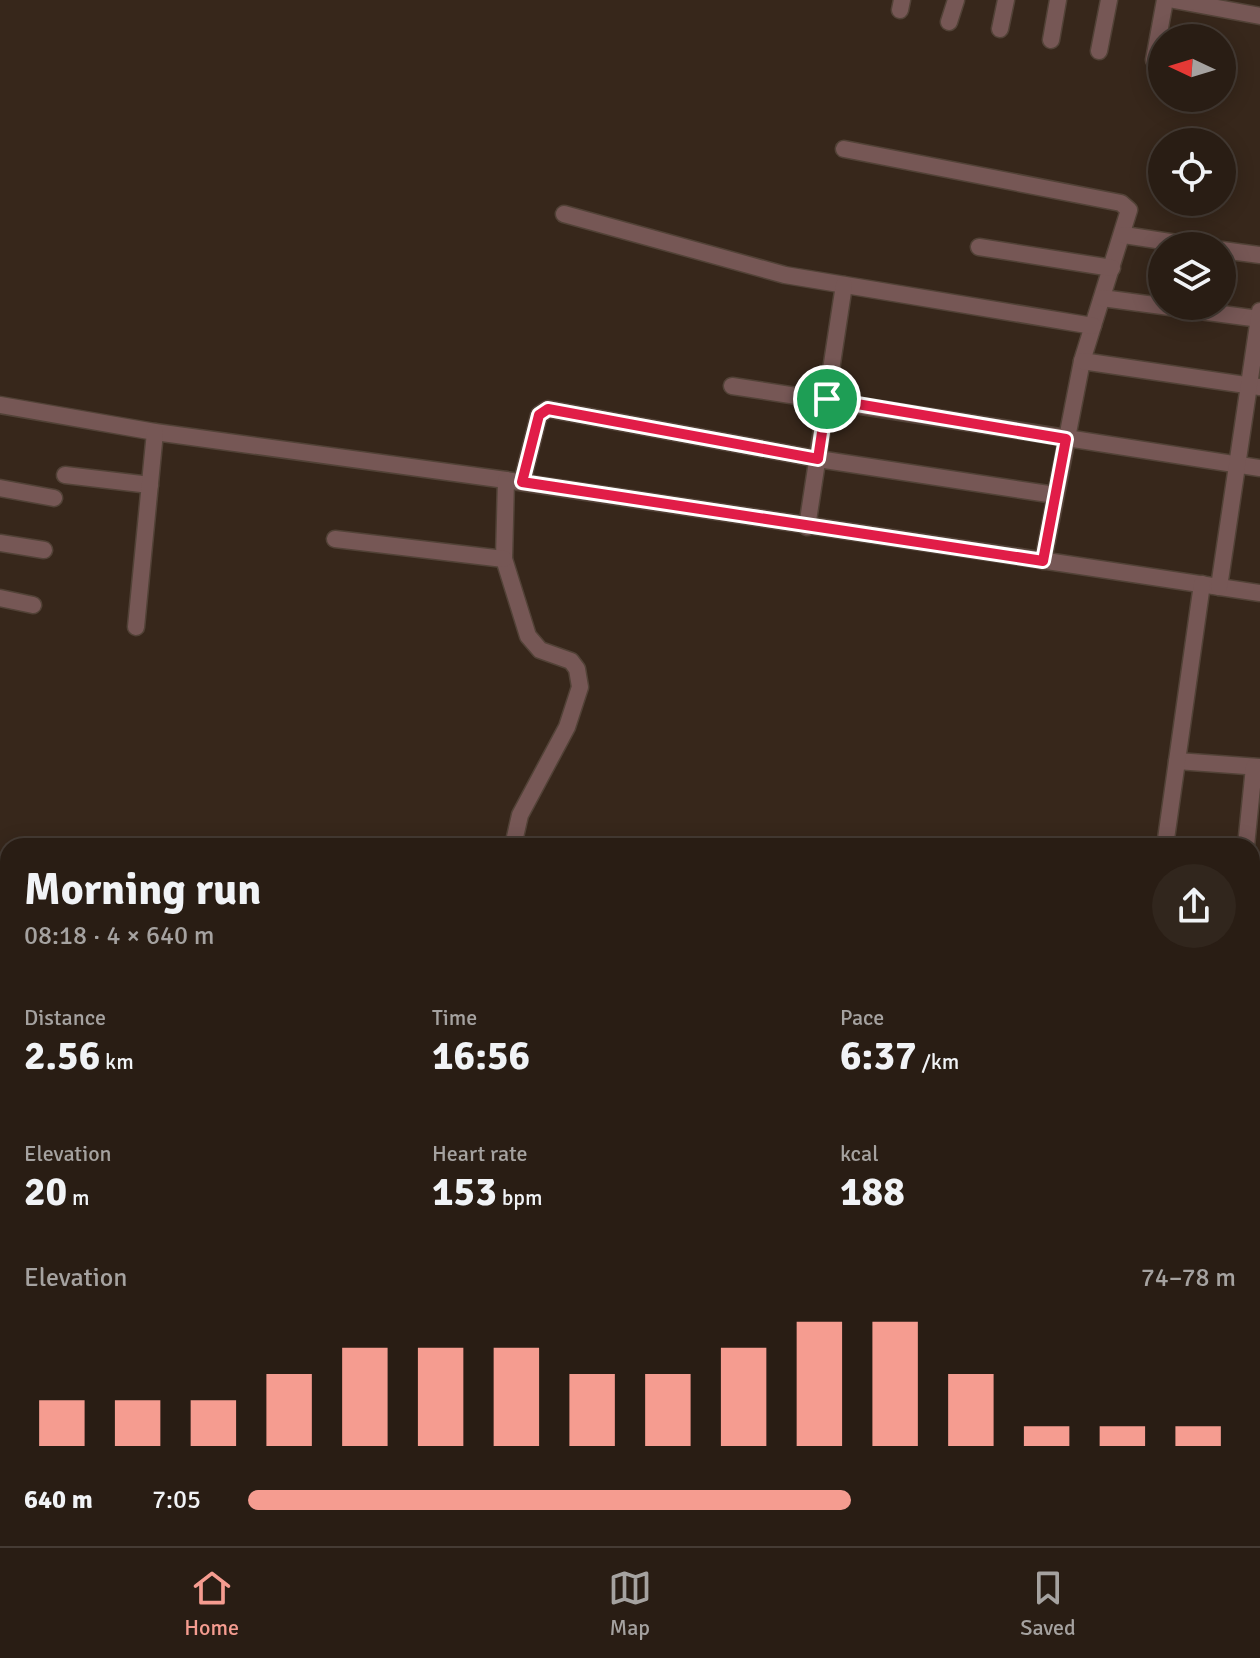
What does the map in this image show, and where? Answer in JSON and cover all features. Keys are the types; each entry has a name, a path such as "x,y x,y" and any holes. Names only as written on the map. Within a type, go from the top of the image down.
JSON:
{"street":[{"path":"949,22 956,0"},
{"path":"1000,29 1006,0"},
{"path":"1051,40 1058,0"},
{"path":"1099,51 1109,0"},
{"path":"1161,24 1165,0"},
{"path":"1174,0 1208,3 1260,16"},
{"path":"844,149 1121,203 1130,213 1082,361 1043,561"},
{"path":"564,214 772,272 1093,326"},
{"path":"1124,235 1148,239"},
{"path":"979,247 1112,268"},
{"path":"1236,252 1260,255"},
{"path":"807,527 844,285"},
{"path":"1102,298 1260,317 1254,386 1210,586 1177,761 1166,838"},
{"path":"1082,361 1254,386"},
{"path":"732,386 1260,468"},
{"path":"0,405 155,432 514,481 1260,593"},
{"path":"515,838 520,815 567,727 580,687 577,669 571,661 540,650 528,636 504,559 514,481 539,415 548,409 818,459 1055,495"},
{"path":"136,627 155,432"},
{"path":"65,475 150,485"},
{"path":"0,488 54,498"},
{"path":"335,539 504,559"},
{"path":"0,543 44,550"},
{"path":"0,598 33,605"},
{"path":"1177,761 1257,767 1254,820"}],"route":[{"path":"827,399 1066,439 1043,561 522,482 539,415 548,409 818,459 827,399"}]}
